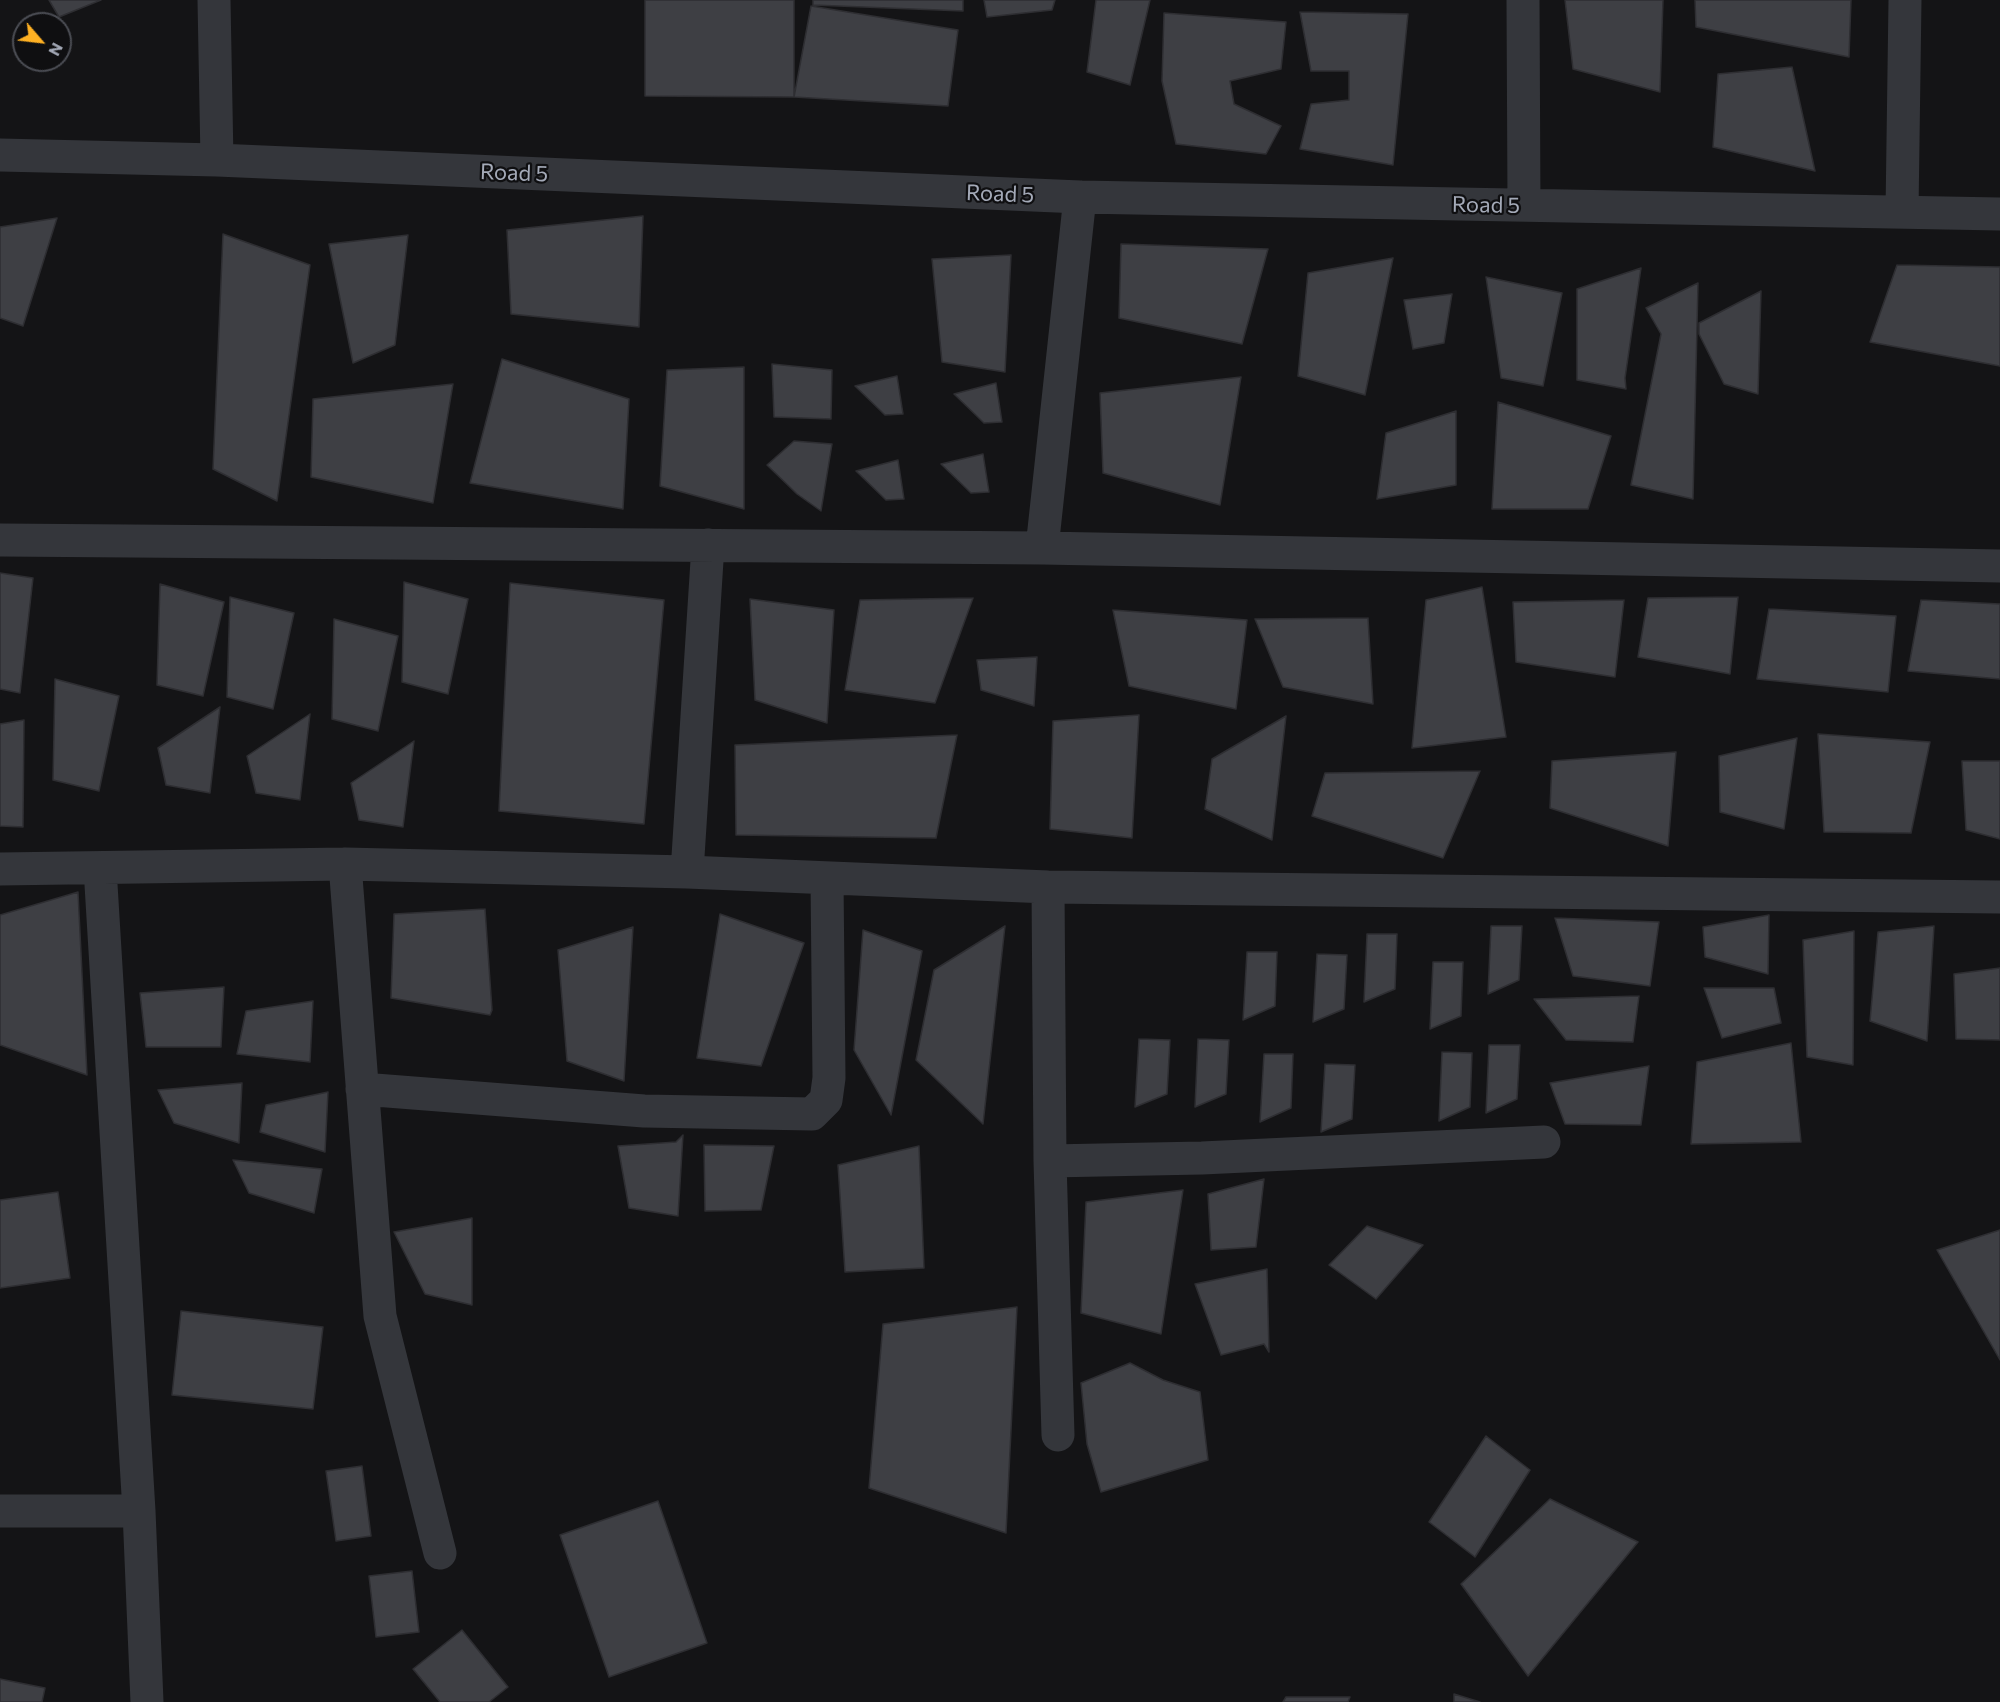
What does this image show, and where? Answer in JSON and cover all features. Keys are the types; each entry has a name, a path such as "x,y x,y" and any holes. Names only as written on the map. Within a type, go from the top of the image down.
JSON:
{"street":[{"path":"214,0 217,160"},
{"path":"1523,0 1524,205"},
{"path":"1902,212 1905,0"},
{"name":"Road 5","path":"0,155 217,160 1080,197 2000,214"},
{"path":"1042,548 1080,197"},
{"path":"0,540 1042,548 2000,566"},
{"path":"687,872 708,545"},
{"path":"345,864 380,1316 440,1553"},
{"path":"0,869 345,864 687,872 1048,887 2000,897"},
{"path":"100,868 139,1511 147,1702"},
{"path":"362,1089 645,1111 812,1114 826,1100 830,1078 827,879"},
{"path":"1048,887 1050,1161 1058,1435"},
{"path":"1050,1161 1202,1158 1544,1142"},
{"path":"0,1511 139,1511"}],"building":[{"path":"49,0 101,0 71,12 56,12"},
{"path":"645,0 794,0 794,97 645,96"},
{"path":"813,0 963,0 963,11 813,5"},
{"path":"984,0 1055,0 1052,10 987,17"},
{"path":"1096,0 1150,0 1130,85 1087,72"},
{"path":"1565,0 1663,0 1660,92 1573,69"},
{"path":"1695,0 1851,0 1849,57 1696,27"},
{"path":"811,6 958,30 948,106 794,97"},
{"path":"1300,12 1408,14 1393,165 1300,149 1311,104 1349,100 1349,71 1311,71"},
{"path":"1164,13 1286,22 1281,69 1230,81 1234,104 1281,126 1266,154 1176,144 1162,81"},
{"path":"1792,67 1815,171 1713,147 1718,74"},
{"path":"643,216 639,327 511,314 507,230"},
{"path":"57,218 23,326 0,318 0,227"},
{"path":"223,234 310,265 277,501 213,469"},
{"path":"408,235 395,345 353,363 329,244"},
{"path":"1121,244 1268,249 1242,344 1119,318"},
{"path":"1011,255 1005,372 942,362 932,259"},
{"path":"1393,258 1365,395 1298,376 1308,273"},
{"path":"1897,265 2000,267 2000,366 1870,342"},
{"path":"1641,268 1625,378 1626,389 1577,380 1577,289"},
{"path":"1486,277 1562,293 1543,386 1501,378"},
{"path":"1698,283 1693,499 1631,485 1661,334 1646,308"},
{"path":"1761,291 1758,394 1724,384 1699,334 1699,323"},
{"path":"1452,294 1444,343 1413,349 1404,300"},
{"path":"502,359 629,399 623,509 470,483"},
{"path":"772,364 832,370 831,419 774,417"},
{"path":"744,367 744,509 660,486 667,370"},
{"path":"897,376 903,414 885,415 855,386"},
{"path":"1241,377 1220,505 1103,473 1100,393"},
{"path":"996,383 1002,422 984,423 954,394"},
{"path":"453,384 433,503 311,477 313,399"},
{"path":"1498,402 1611,436 1588,509 1492,509"},
{"path":"1456,411 1456,485 1377,499 1386,433"},
{"path":"794,441 832,444 821,511 797,494 767,465"},
{"path":"983,454 989,492 971,493 941,464"},
{"path":"898,460 904,499 886,500 856,471"},
{"path":"0,573 33,578 20,693 0,689"},
{"path":"404,582 468,599 448,694 402,682"},
{"path":"510,583 664,600 644,824 499,811"},
{"path":"160,584 224,602 203,696 157,685"},
{"path":"1482,587 1506,737 1412,748 1426,600"},
{"path":"230,597 294,613 273,709 227,697"},
{"path":"1738,597 1730,674 1638,657 1648,598"},
{"path":"973,598 935,703 845,690 860,600"},
{"path":"750,599 834,610 827,723 755,700"},
{"path":"1624,600 1615,677 1516,662 1513,602"},
{"path":"1921,600 2000,604 2000,679 1908,671"},
{"path":"1769,609 1896,616 1888,692 1757,679"},
{"path":"1113,610 1247,620 1236,709 1129,686"},
{"path":"1368,618 1373,704 1283,687 1255,619"},
{"path":"334,619 398,636 378,731 332,719"},
{"path":"1037,657 1034,706 981,690 977,660"},
{"path":"55,679 119,696 99,791 53,780"},
{"path":"220,707 210,793 166,785 158,748"},
{"path":"310,714 300,800 256,793 247,756"},
{"path":"1139,715 1132,838 1050,829 1053,721"},
{"path":"1286,716 1272,840 1205,809 1212,759"},
{"path":"24,720 23,827 0,826 0,724"},
{"path":"1818,734 1930,742 1911,833 1824,832"},
{"path":"957,735 936,838 736,835 735,745"},
{"path":"1797,738 1784,829 1720,812 1719,756"},
{"path":"414,741 403,827 359,820 351,783"},
{"path":"1676,752 1668,846 1550,808 1552,761"},
{"path":"1962,761 2000,761 2000,839 1966,830"},
{"path":"1480,771 1443,858 1312,816 1325,773"},
{"path":"78,892 87,1075 0,1045 0,915"},
{"path":"485,909 492,1010 490,1015 391,998 394,914"},
{"path":"720,914 804,943 761,1066 697,1058"},
{"path":"1769,915 1768,974 1705,957 1703,927"},
{"path":"1555,918 1659,922 1650,986 1573,976"},
{"path":"1005,926 983,1124 916,1060 934,970"},
{"path":"1491,926 1522,926 1519,980 1488,994"},
{"path":"1934,926 1927,1041 1870,1021 1878,932"},
{"path":"633,927 624,1081 567,1061 558,950"},
{"path":"863,930 922,951 891,1115 854,1050"},
{"path":"1854,931 1853,1065 1807,1057 1803,940"},
{"path":"1367,934 1397,934 1395,989 1364,1002"},
{"path":"1247,952 1277,952 1275,1006 1243,1020"},
{"path":"1317,954 1347,955 1344,1009 1313,1022"},
{"path":"1433,962 1463,962 1461,1016 1430,1029"},
{"path":"2000,968 2000,1040 1956,1039 1954,974"},
{"path":"224,987 221,1047 146,1047 140,993"},
{"path":"1704,988 1774,988 1781,1023 1722,1038"},
{"path":"1639,996 1633,1042 1566,1040 1534,999"},
{"path":"313,1001 310,1062 237,1054 246,1011"},
{"path":"1139,1039 1170,1040 1167,1094 1135,1107"},
{"path":"1198,1039 1229,1040 1226,1094 1195,1107"},
{"path":"1791,1043 1801,1142 1691,1144 1697,1062"},
{"path":"1489,1045 1520,1045 1517,1099 1486,1113"},
{"path":"1442,1052 1472,1053 1470,1107 1439,1121"},
{"path":"1264,1054 1293,1054 1291,1108 1260,1122"},
{"path":"1325,1064 1355,1065 1352,1119 1321,1132"},
{"path":"1649,1066 1641,1125 1565,1124 1550,1083"},
{"path":"242,1083 239,1143 174,1123 158,1090"},
{"path":"328,1092 325,1152 260,1132 266,1105"},
{"path":"683,1135 678,1216 629,1208 618,1146 676,1142"},
{"path":"704,1145 774,1146 761,1210 705,1211"},
{"path":"919,1146 924,1268 845,1272 838,1165"},
{"path":"233,1160 322,1169 314,1213 249,1193"},
{"path":"1264,1179 1256,1247 1211,1250 1208,1194"},
{"path":"1183,1190 1161,1334 1081,1313 1086,1202"},
{"path":"58,1192 70,1278 0,1288 0,1200"},
{"path":"472,1218 472,1305 425,1294 394,1232"},
{"path":"1367,1226 1423,1245 1376,1299 1329,1265"},
{"path":"2000,1230 2000,1360 1937,1250"},
{"path":"1267,1269 1269,1352 1264,1344 1221,1355 1195,1284"},
{"path":"1017,1307 1006,1533 869,1488 883,1324"},
{"path":"181,1311 323,1327 313,1409 172,1395"},
{"path":"1130,1363 1163,1380 1200,1392 1208,1460 1101,1492 1087,1444 1081,1383"},
{"path":"1486,1436 1530,1470 1475,1557 1429,1522"},
{"path":"362,1466 371,1536 336,1541 326,1471"},
{"path":"1550,1499 1638,1542 1528,1676 1461,1584"},
{"path":"658,1501 707,1643 609,1677 560,1535"},
{"path":"412,1571 419,1632 376,1637 369,1576"},
{"path":"462,1630 508,1687 489,1702 440,1702 413,1669"},
{"path":"0,1679 45,1688 42,1702 0,1702"},
{"path":"1454,1694 1480,1702 1454,1702"},
{"path":"1286,1697 1350,1697 1348,1702 1283,1702"}]}
